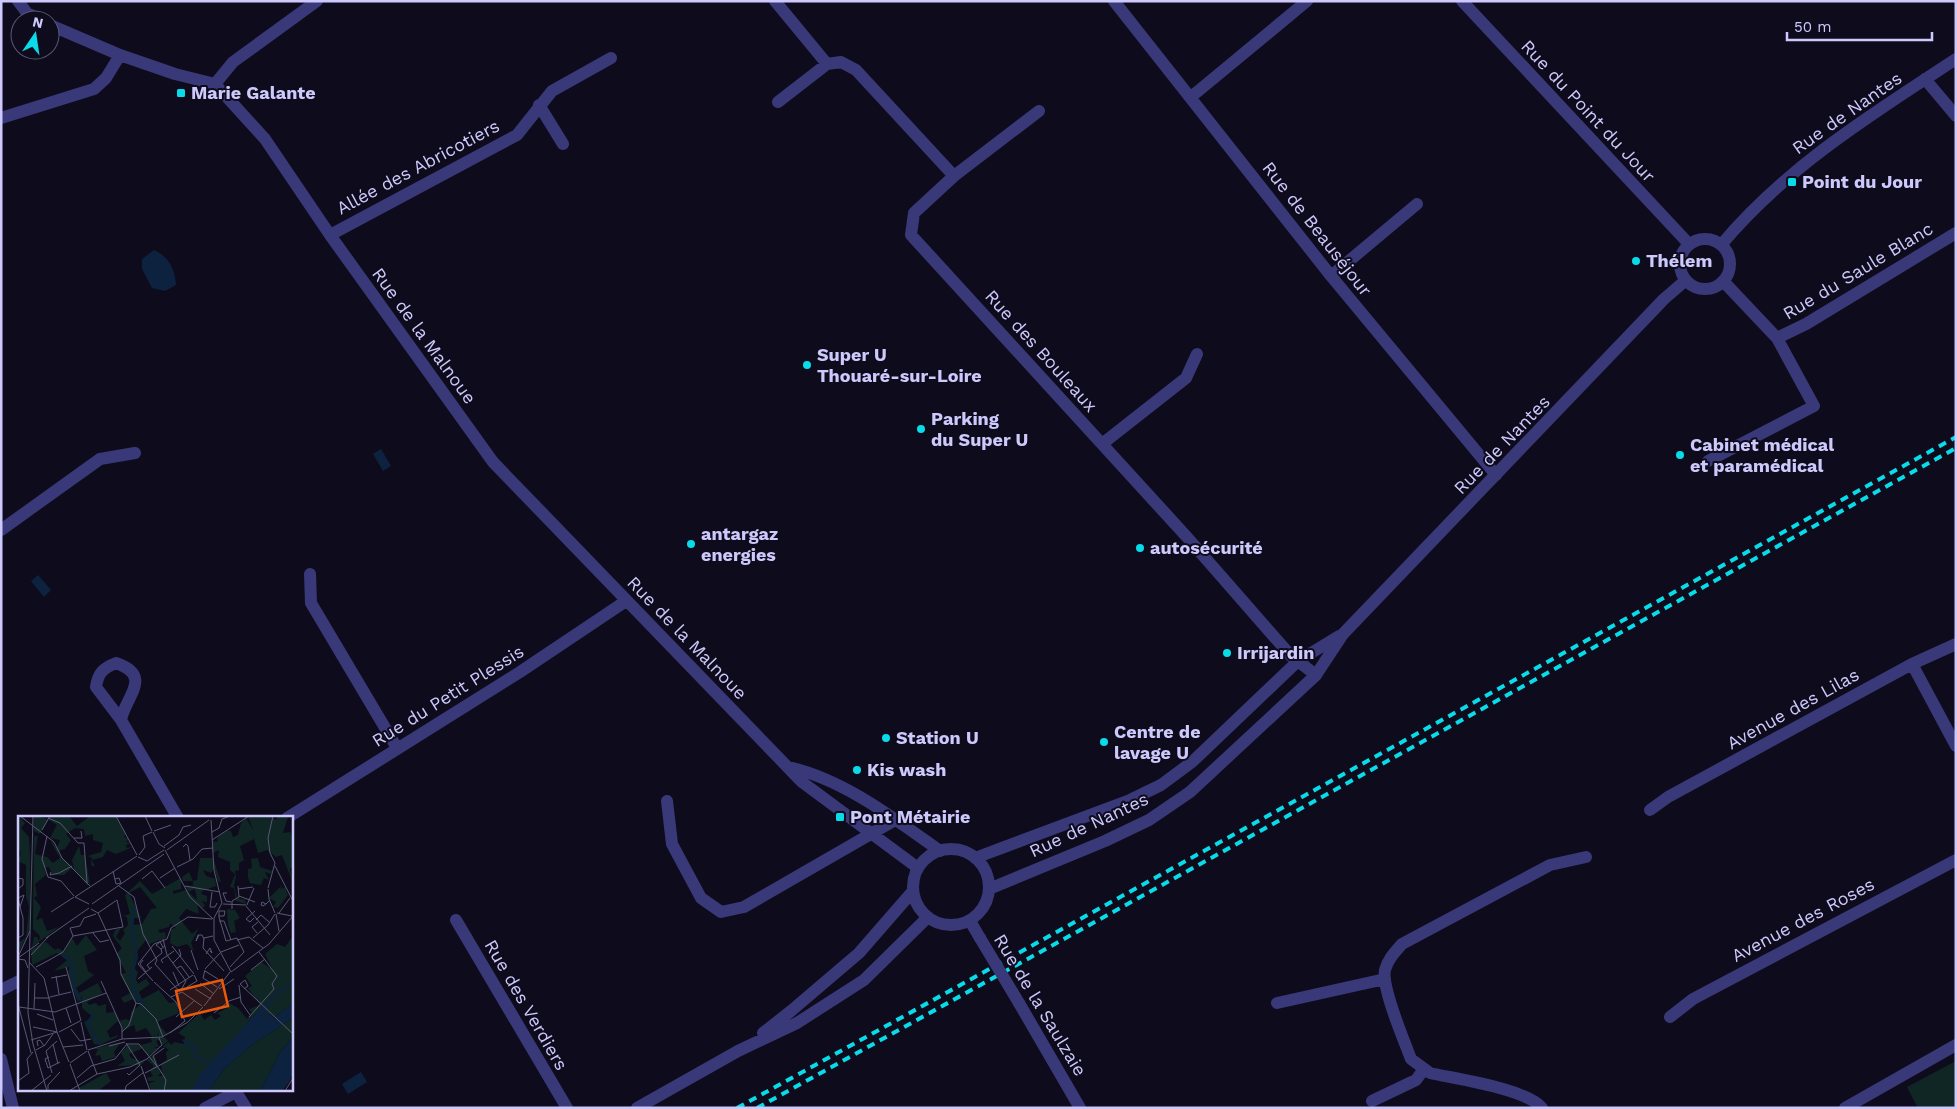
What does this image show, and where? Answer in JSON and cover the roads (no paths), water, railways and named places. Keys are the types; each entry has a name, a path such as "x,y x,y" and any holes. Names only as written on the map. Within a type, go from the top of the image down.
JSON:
{"street":[{"path":"60,28 120,55 175,74 215,84 234,62 318,1"},
{"path":"775,1 827,64"},
{"name":"Rue de Beauséjour","path":"1114,1 1331,276 1496,475"},
{"path":"1191,97 1307,1"},
{"name":"Rue du Point du Jour","path":"1462,1 1689,244"},
{"path":"1,118 94,89 106,78 120,55"},
{"name":"Allée des Abricotiers","path":"330,235 516,135 539,104 552,91 611,58"},
{"name":"Rue de Nantes","path":"1721,244 1742,219 1817,152 1956,59"},
{"path":"778,102 827,64 841,62 856,70 954,176 1039,111"},
{"path":"1925,79 1956,116"},
{"name":"Rue de la Malnoue","path":"215,84 265,140 330,235 493,462 802,782 872,832 918,868"},
{"path":"539,104 563,144"},
{"name":"Rue des Bouleaux","path":"954,176 914,213 911,235 1298,661 1316,675"},
{"path":"1331,276 1417,204"},
{"name":"Rue du Saule Blanc","path":"1777,338 1806,324 1956,233"},
{"path":"1705,239 1721,244 1726,251 1730,267 1723,281 1716,286 1700,288 1686,280 1680,265 1684,250 1689,244 1705,239"},
{"name":"Rue de Nantes","path":"990,889 1149,820 1190,792 1316,675 1343,634 1669,295 1686,280"},
{"name":"Rue du Saule Blanc","path":"1708,461 1814,406 1777,338 1723,281"},
{"path":"1102,444 1186,378 1197,354"},
{"path":"1,530 100,459 135,453"},
{"path":"310,574 312,603 397,748"},
{"name":"Rue du Petit Plessis","path":"289,816 520,672 626,601"},
{"name":"Rue de Nantes","path":"975,858 1130,800 1161,785 1192,762 1298,661 1343,634"},
{"name":"Avenue des Lilas","path":"1650,810 1668,797 1912,664 1956,644"},
{"path":"1912,664 1956,746"},
{"path":"121,720 177,816"},
{"name":"Rue de la Malnoue","path":"788,767 806,771 854,795 940,851"},
{"path":"667,802 672,844 700,898 720,912 744,907 895,820"},
{"path":"959,850 975,858 986,872 990,889 985,906 970,921 947,925 928,917 917,904 913,891 918,868 930,856 940,851 959,850"},
{"path":"1542,1108 1537,1102 1519,1093 1430,1073 1411,1059 1384,971 1390,957 1402,944 1550,865 1586,857"},
{"name":"Avenue des Roses","path":"1670,1017 1693,998 1956,860"},
{"path":"738,1051 791,1012 859,953 913,891"},
{"path":"637,1108 738,1051 797,1023 864,980 928,917"},
{"name":"Rue des Verdiers","path":"456,920 567,1108"},
{"name":"Rue de la Saulzaie","path":"970,921 1080,1108"},
{"path":"1277,1003 1385,979"},
{"path":"1,990 18,982"},
{"path":"1846,1108 1956,1044"},
{"path":"1,1060 13,1108"},
{"path":"1372,1102 1416,1080 1424,1069"},
{"path":"205,1108 236,1092 246,1108"}],"water":[{"path":"154,250 164,256 174,274 176,285 165,291 152,288 142,269 142,259"},
{"path":"381,449 391,466 383,471 373,454"},
{"path":"38,575 51,590 44,597 31,581"},
{"path":"361,1072 367,1082 348,1094 342,1084"}],"railway":[{"path":"737,1108 1956,437"},
{"path":"757,1108 1956,448"}],"place":[{"name":"Marie Galante","path":"181,93"},
{"name":"Point du Jour","path":"1792,182"},
{"name":"Thélem","path":"1636,261"},
{"name":"Super U Thouaré-sur-Loire","path":"807,365"},
{"name":"Parking du Super U","path":"921,429"},
{"name":"Cabinet médical et paramédical","path":"1680,455"},
{"name":"antargaz energies","path":"691,544"},
{"name":"autosécurité","path":"1140,548"},
{"name":"Irrijardin","path":"1227,653"},
{"name":"Station U","path":"886,738"},
{"name":"Centre de lavage U","path":"1104,742"},
{"name":"Kis wash","path":"857,770"},
{"name":"Pont Métairie","path":"840,817"}]}
